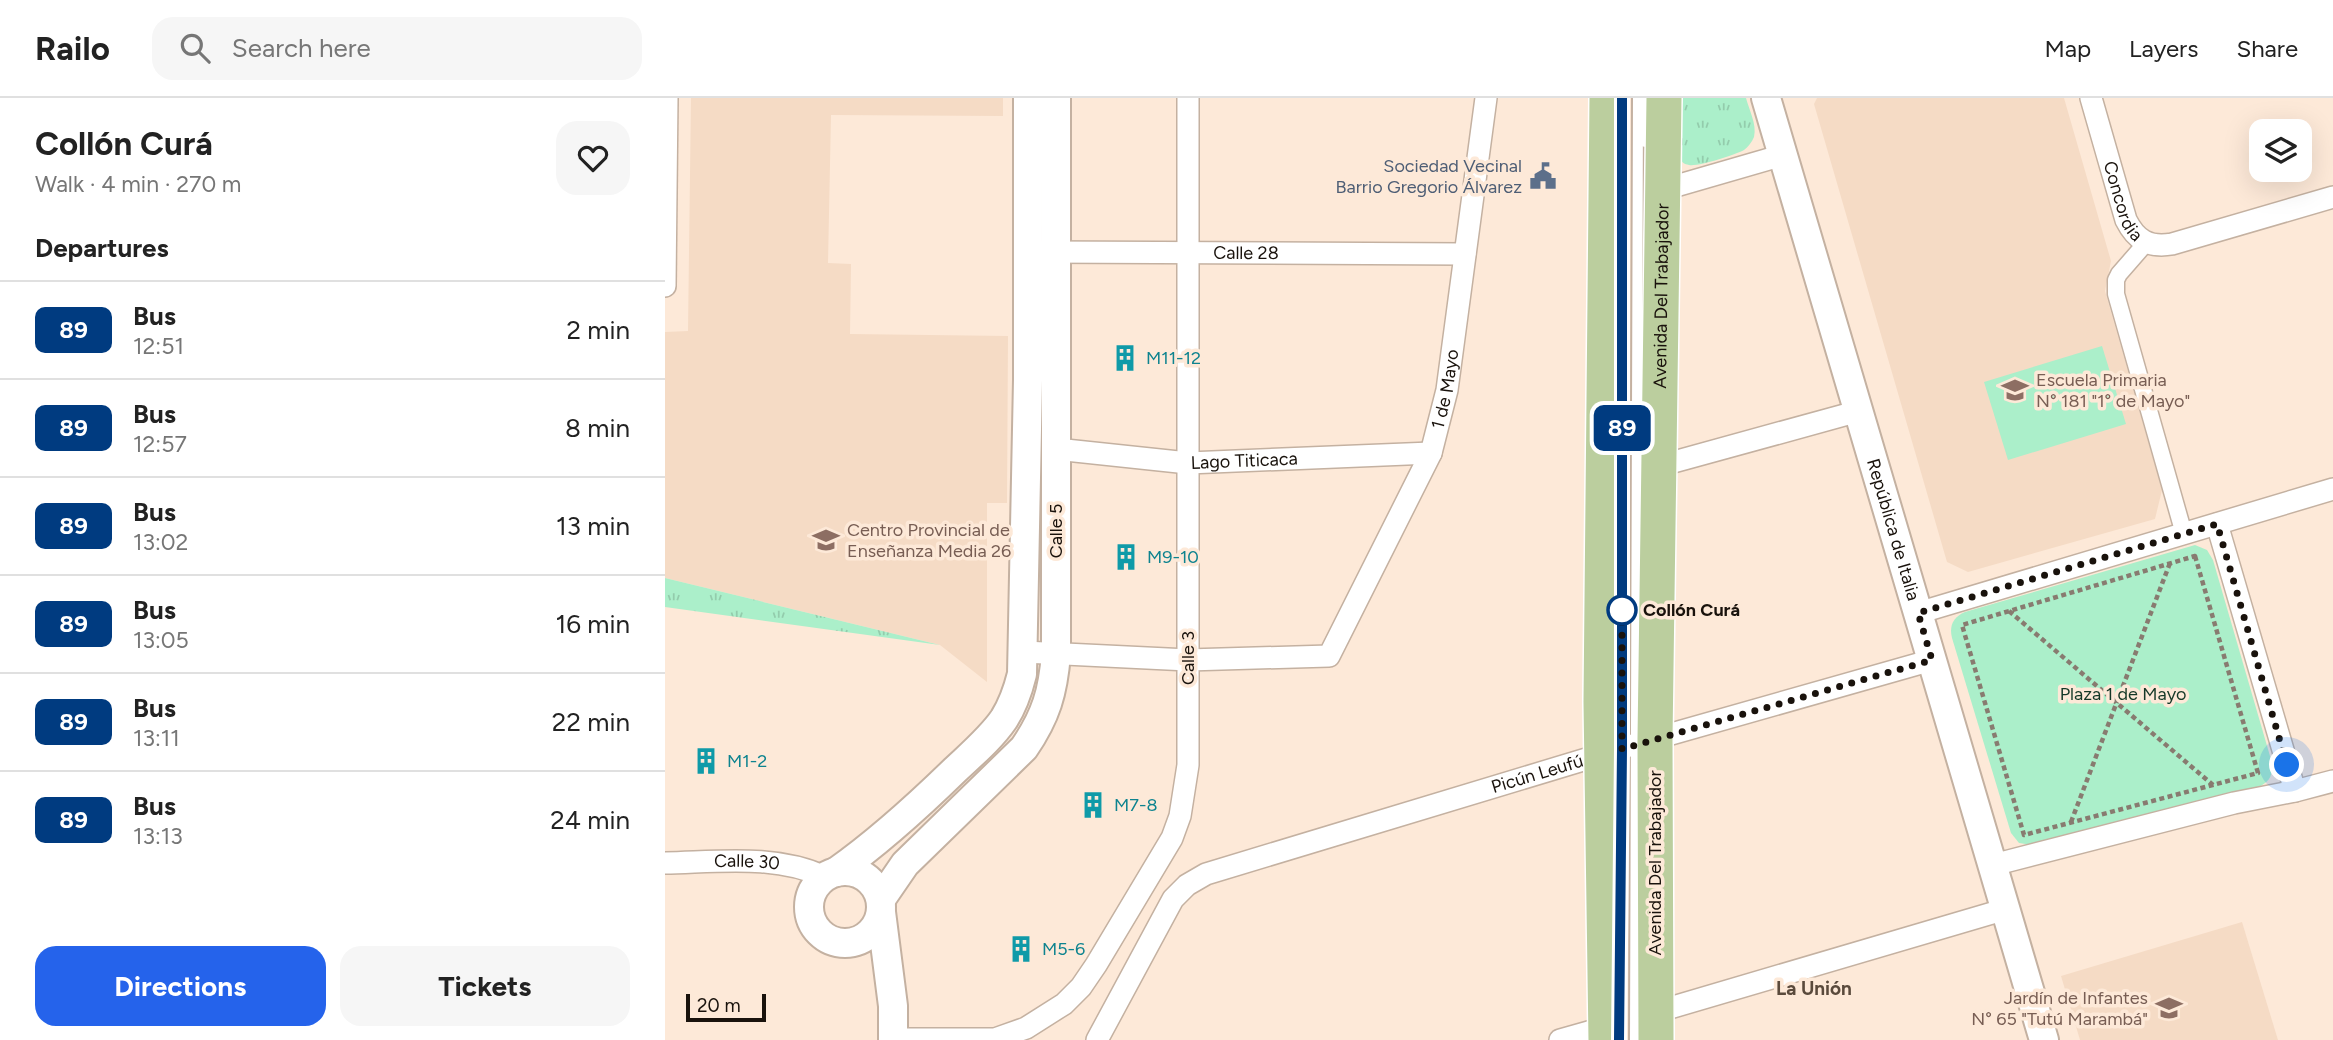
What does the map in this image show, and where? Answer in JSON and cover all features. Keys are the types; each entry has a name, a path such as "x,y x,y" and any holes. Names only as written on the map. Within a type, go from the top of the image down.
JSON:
{"main road":[{"name":"Avenida Del Trabajador","path":"1607,98 1628,747 1656,1026"},
{"name":"Avenida Del Trabajador","path":"1615,1036 1628,747 1659,466 1664,98"}],"street":[{"path":"665,286 667,98"},
{"name":"Calle 5","path":"831,874 869,849 905,819 990,736 1016,697 1022,674 1027,98"},
{"name":"Calle 5","path":"881,906 905,864 1024,748 1047,709 1054,683 1056,98"},
{"name":"Calle 3","path":"893,1040 977,1040 1010,1035 1044,1018 1064,1004 1081,987 1096,965 1172,838 1180,816 1188,765 1188,98"},
{"name":"1 de Mayo","path":"1188,660 1329,656 1431,453 1447,390 1486,98"},
{"path":"1646,98 1647,219 1654,155 1654,98"},
{"name":"República de Italia","path":"1766,98 2045,1040"},
{"name":"Concordia","path":"2091,98 2126,220 2131,230 2146,243 2116,280 2116,294 2184,534"},
{"path":"1663,190 1783,155"},
{"path":"2146,243 2172,244 2333,197"},
{"name":"Calle 28","path":"1027,252 1465,254"},
{"path":"1615,404 1615,688 1612,692 1608,687 1608,524 1615,404"},
{"path":"1659,466 1859,411"},
{"name":"Lago Titicaca","path":"1056,449 1188,463 1431,453"},
{"path":"1918,613 2333,489"},
{"path":"2217,524 2295,791"},
{"path":"1024,652 1188,660"},
{"name":"Picún Leufú","path":"1097,1040 1168,906 1187,885 1216,870 1932,660"},
{"path":"1993,865 2234,803 2333,781"},
{"name":"Calle 30","path":"665,863 772,863 831,874 847,871 858,873 876,888 881,906"},
{"path":"831,874 817,884 809,905 810,917 823,936 834,942 847,944 859,941 870,934 878,924 881,906"},
{"path":"881,906 893,1006 893,1040"},
{"path":"1656,1026 2006,909"},
{"path":"1560,1040 1615,1036"}],"lane":[{"path":"1621,878 1628,747 1638,98"},
{"path":"1622,322 1628,747"}],"path":[{"path":"2195,556 2258,774 2024,835 1962,625 2170,563 2195,556"},
{"path":"2071,823 2170,563"},
{"path":"2009,611 2213,785"}],"shaded area":[{"name":"Centro Provincial de Enseñanza Media 26","path":"691,98 1003,98 1003,116 831,115 828,263 851,264 850,334 1008,336 1007,503 987,503 987,682 940,645 665,578 665,332 688,331"},
{"name":"Escuela Primaria N° 181 \"1° de Mayo\"","path":"1817,98 2064,98 2111,261 2105,291 2162,490 2155,519 1968,572 1947,562 1814,104"},
{"name":"Jardín de Infantes N° 65 \"Tutú Marambá\"","path":"2242,922 2278,1040 2080,1040 2061,976"}],"green space":[{"path":"1677,98 1746,98 1754,127 1752,141 1744,150 1725,157 1700,164 1685,164 1680,159"},
{"path":"2102,346 2126,424 2008,460 1984,382"},
{"name":"Plaza 1 de Mayo","path":"2195,545 2207,550 2213,560 2272,763 2269,778 2258,787 2032,845 2019,843 2011,833 1952,638 1953,622 1965,612"},
{"path":"665,578 940,645 665,607"}],"bus line":[{"name":"89","path":"1619,1040 1622,98"}],"place":[{"name":"Sociedad Vecinal Barrio Gregorio Álvarez","path":"1543,176"},
{"name":"M11-12","path":"1125,358"},
{"name":"Escuela Primaria N° 181 \"1° de Mayo\"","path":"2015,390"},
{"name":"Centro Provincial de Enseñanza Media 26","path":"826,540"},
{"name":"M9-10","path":"1126,557"},
{"name":"Collón Curá","path":"1622,610"},
{"name":"M1-2","path":"706,761"},
{"name":"M7-8","path":"1093,805"},
{"name":"M5-6","path":"1021,949"},
{"name":"Jardín de Infantes N° 65 \"Tutú Marambá\"","path":"2169,1008"}],"district":[{"name":"La Unión","path":"1814,988"}],"route":[{"path":"1622,610 1622,749 1932,660 1918,613 2217,524 2287,765"}]}
